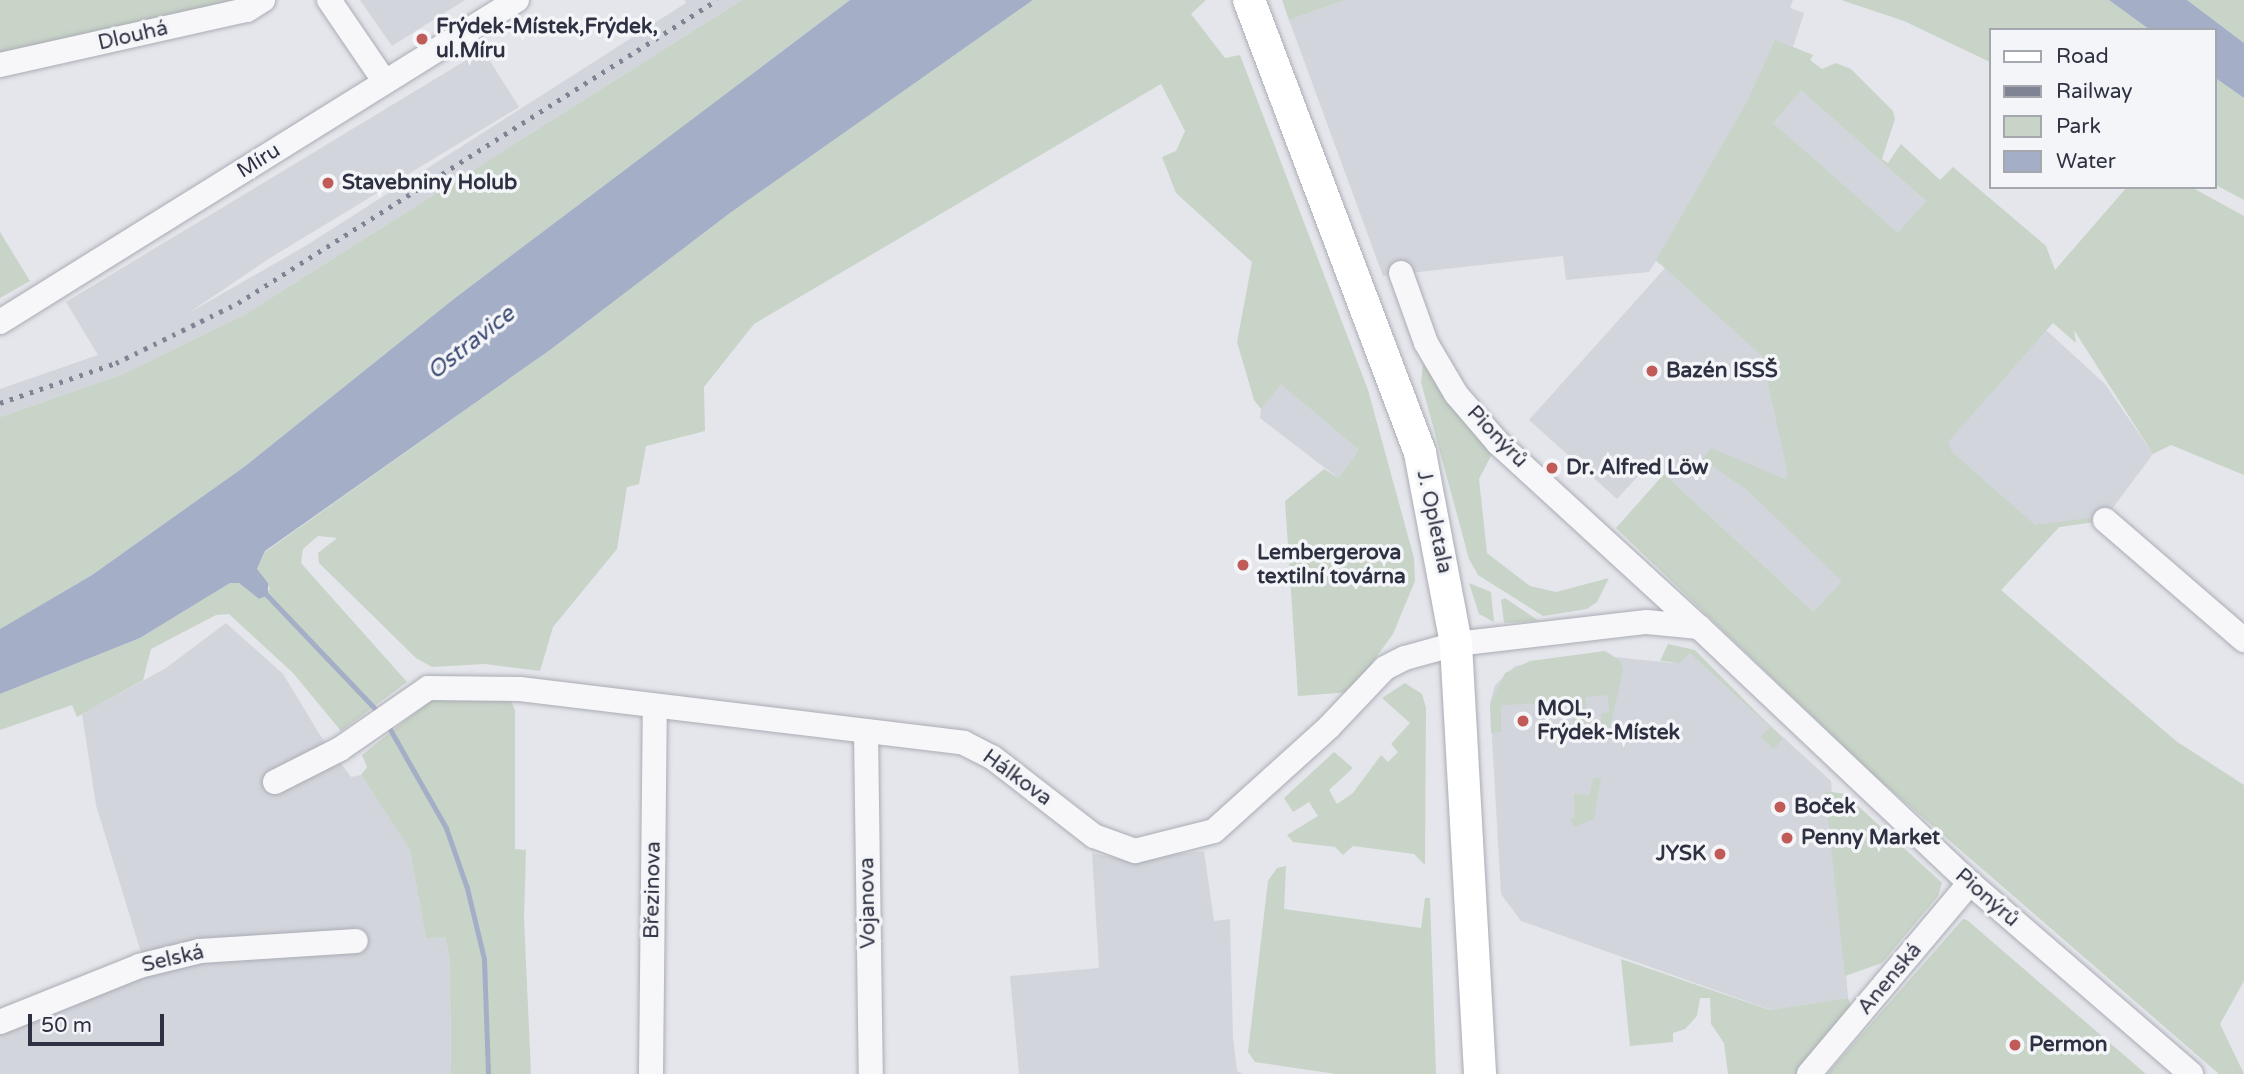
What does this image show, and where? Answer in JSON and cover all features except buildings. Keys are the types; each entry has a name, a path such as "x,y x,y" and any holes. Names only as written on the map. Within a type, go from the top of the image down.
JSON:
{"main road":[{"name":"J. Opletala","path":"1249,0 1420,453 1456,645 1480,1074"}],"street":[{"name":"Dlouhá","path":"0,65 247,10 263,0"},
{"path":"329,0 384,82"},
{"name":"Míru","path":"0,322 517,0"},
{"name":"Pionýrů","path":"1401,273 1426,343 1465,404 1498,443 1699,627 1970,883 2191,1074"},
{"path":"2105,520 2244,639"},
{"path":"1456,645 1647,622 1699,627"},
{"name":"Hálkova","path":"275,782 350,742 428,688 520,689 964,743 992,757 1094,835 1135,851 1214,831 1329,727 1385,668 1456,645"},
{"name":"Březinova","path":"651,1074 655,706"},
{"name":"Vojanova","path":"866,732 871,1074"},
{"name":"Anenská","path":"1809,1074 1970,883"},
{"name":"Selská","path":"0,1022 139,966 200,951 356,941"}],"shaded area":[{"path":"360,0 465,0 392,46"},
{"name":"Stavebniny Holub","path":"685,0 742,0 244,315 121,375 0,417 0,389 98,355 66,302 483,50 519,107 270,258 187,314 307,245 686,3"},
{"path":"1345,0 1793,0 1790,8 1804,13 1793,47 1813,55 1797,86 1926,201 1898,234 2046,330 2105,384 2153,454 2103,521 2059,527 1972,622 1814,612 1651,462 1617,499 1529,420 1665,268 1656,261 1649,272 1566,280 1563,256 1383,276 1289,20"},
{"path":"1281,383 1359,450 1338,478 1260,418 1261,409"},
{"path":"226,623 283,674 320,735 351,777 361,775 410,850 426,937 445,937 450,960 451,1074 0,1074 0,1015 143,959 96,805 82,714 166,668"},
{"path":"1605,651 1615,657 1672,663 1690,652 1831,781 1848,998 1771,1010 1521,921 1501,894 1490,704 1495,685 1515,666"},
{"path":"1204,851 1214,921 1230,919 1233,1037 1237,1071 1243,1074 1019,1074 1010,976 1099,968 1092,853 1125,860"}],"green space":[{"path":"0,0 236,0 0,56"},
{"path":"742,0 850,0 455,298 244,467 92,575 0,629 0,417 121,375 244,315"},
{"path":"1033,0 1206,0 1191,14 1225,58 1240,55 1368,390 1414,558 1415,581 1393,634 1351,692 1298,696 1285,501 1324,469 1338,478 1359,450 1281,384 1261,409 1254,400 1237,342 1252,262 1176,193 1162,157 1176,151 1185,131 1161,84 754,324 704,387 705,431 646,446 639,484 627,487 617,549 553,627 540,671 485,664 432,667 416,658 319,563 318,553 337,538 318,536 303,549 301,563 407,682 341,731 293,673 229,614 216,615 151,649 143,680 77,717 72,705 0,730 0,694 140,638 230,583 239,583 259,599 270,589 257,569 265,552 550,350 730,213"},
{"path":"1282,0 1345,0 1289,20"},
{"path":"1841,0 2109,0 2147,28 1988,28 1988,61 1904,21"},
{"path":"2187,0 2244,0 2244,43"},
{"path":"1775,40 1813,55 1810,60 1822,69 1836,63 1851,69 1893,111 1895,119 1882,159 1888,163 1901,144 1940,180 1953,167 2046,246 2055,270 2125,189 2195,189 2244,216 2244,475 2171,445 2153,454 2074,330 2076,343 2053,323 1948,442 1952,452 2035,525 2088,518 2092,522 2059,527 2001,590 2176,741 2244,785 2244,981 2220,1024 2244,1074 2219,1074 1876,777 1616,528 1664,474 1814,612 1842,581 1747,490 1702,459 1711,448 1785,479 1788,474 1762,356 1656,260 1748,100","holes":["1801,90 1926,201 1898,233 1773,123"]},
{"path":"2216,78 2244,98 2244,200 2216,185"},
{"path":"0,232 30,281 0,298"},
{"path":"1423,364 1492,454 1479,479 1487,553 1530,586 1556,592 1609,578 1597,602 1587,609 1543,616 1478,575 1469,559 1421,382"},
{"path":"1469,583 1491,592 1494,622 1479,614"},
{"path":"1505,598 1539,621 1504,623 1501,600"},
{"path":"1668,644 1695,650 1783,739 1774,749 1761,737 1770,727 1690,653 1680,663 1660,661"},
{"path":"1605,651 1621,662 1623,671 1607,741 1602,742 1601,713 1609,712 1608,695 1586,697 1586,741 1573,743 1573,702 1501,705 1501,732 1491,733 1490,704 1505,673 1530,661"},
{"path":"1405,683 1422,694 1426,708 1425,865 1414,854 1353,846 1343,855 1335,847 1293,842 1287,835 1318,816 1309,802 1293,812 1284,798 1334,752 1353,768 1329,790 1337,804 1353,793 1381,755 1388,762 1398,752 1391,744 1410,723 1382,698"},
{"path":"435,697 510,699 515,710 515,849 526,850 524,918 531,1074 451,1074 450,960 445,937 426,938 410,850 361,775 367,767 362,755"},
{"path":"1593,778 1601,778 1594,819 1574,827 1570,819 1575,818 1574,794 1590,795"},
{"path":"1825,791 1845,794 1942,883 1938,896 1882,963 1845,976"},
{"path":"1286,866 1284,909 1421,928 1425,898 1430,898 1436,1074 1336,1074 1255,1062 1248,1052 1268,881 1277,868"},
{"path":"1963,919 1967,920 2146,1074 1827,1074"},
{"path":"1621,959 1770,1010 1848,998 1852,1009 1796,1074 1728,1074 1724,1043 1711,1024 1710,998 1700,998 1697,1016 1685,1029 1673,1033 1673,1042 1630,1046"}],"water":[{"name":"Ostravice","path":"850,0 1033,0 730,213 550,350 265,551 257,569 268,583 268,595 259,599 239,583 230,583 140,638 0,694 0,629 92,575 244,467 455,298"},
{"path":"2109,0 2187,0 2244,43 2244,98 2216,78 2216,28 2147,28"}],"waterway":[{"path":"263,591 379,713"},
{"path":"387,724 446,828 467,888 484,959 488,1074"}],"railway":[{"path":"0,403 116,363 238,303 717,0"}],"place":[{"name":"Frýdek-Místek,Frýdek, ul.Míru","path":"422,39"},
{"name":"Stavebniny Holub","path":"328,183"},
{"name":"Bazén ISSŠ","path":"1652,371"},
{"name":"Dr. Alfred Löw","path":"1552,468"},
{"name":"Lembergerova textilní továrna","path":"1243,565"},
{"name":"MOL, Frýdek-Místek","path":"1523,721"},
{"name":"Boček","path":"1780,807"},
{"name":"Penny Market","path":"1787,838"},
{"name":"JYSK","path":"1720,854"},
{"name":"Permon","path":"2015,1045"}]}
